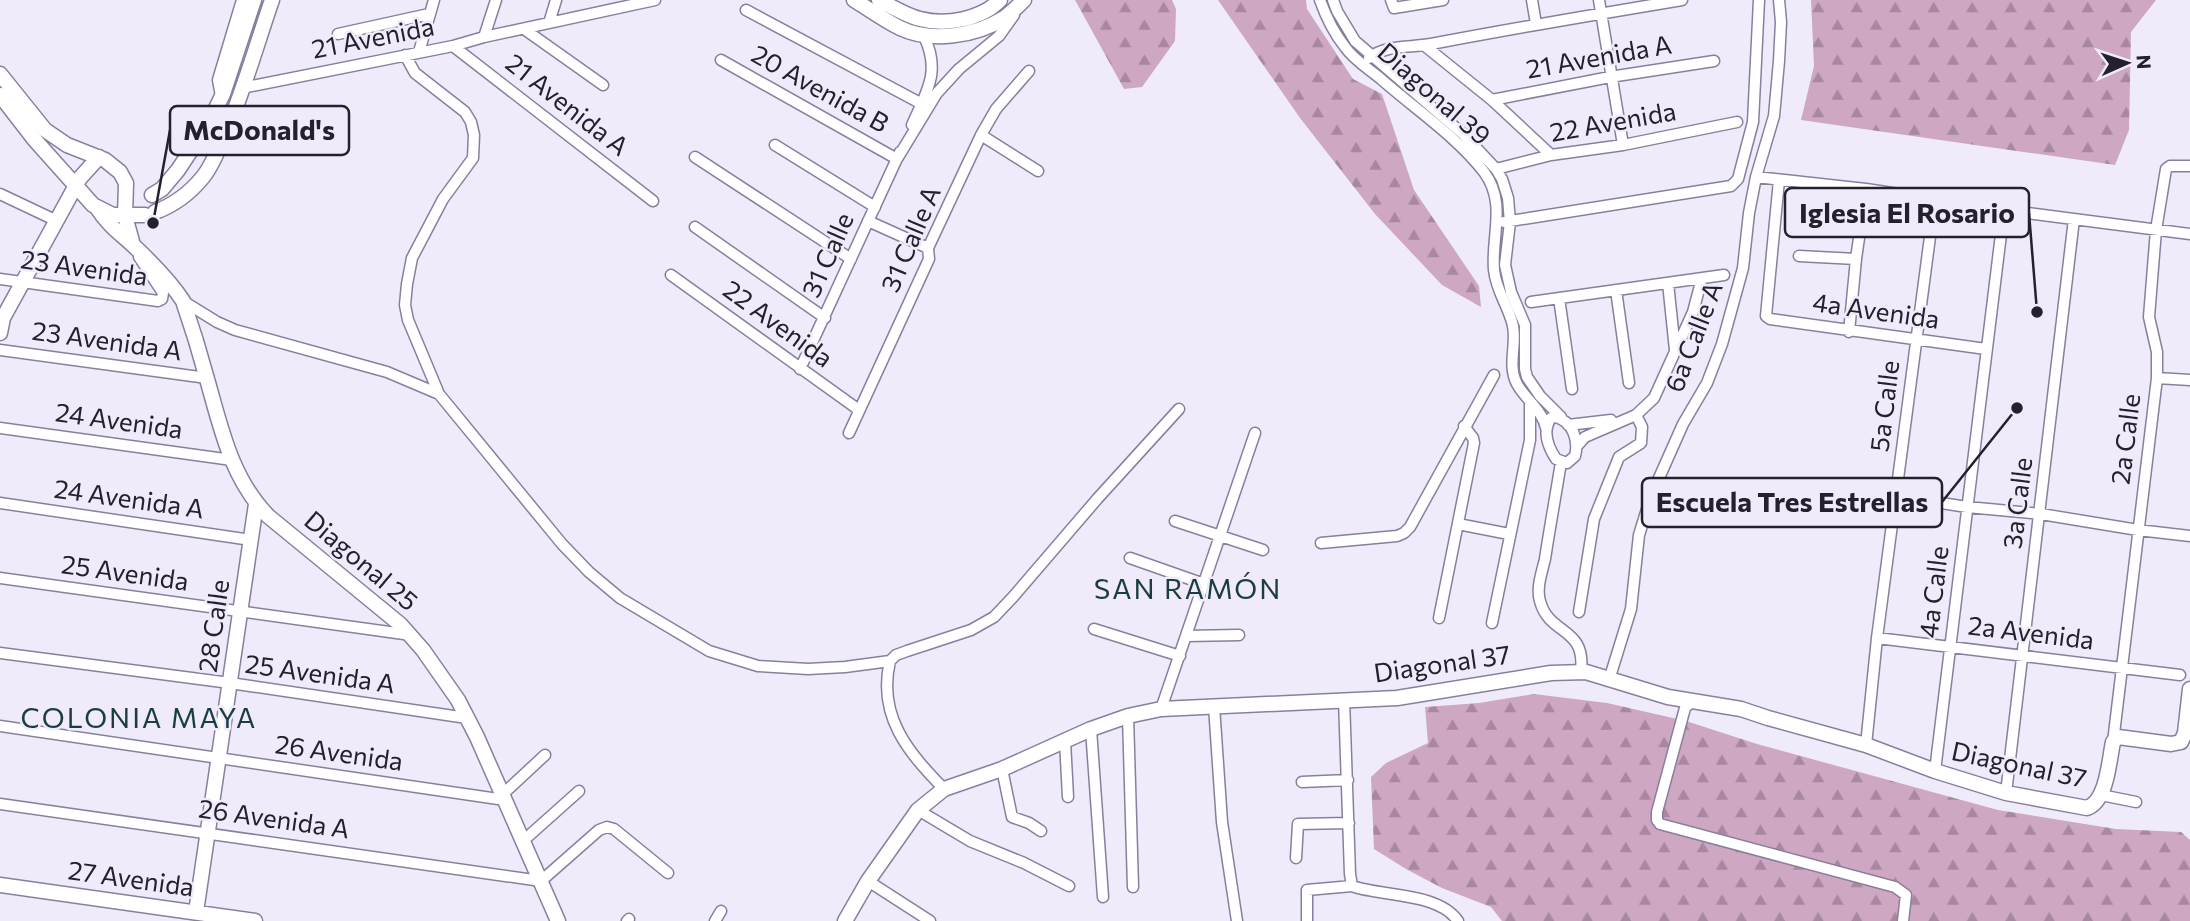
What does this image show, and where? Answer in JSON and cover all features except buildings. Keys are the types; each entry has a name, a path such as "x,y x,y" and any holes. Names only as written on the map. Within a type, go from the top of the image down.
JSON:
{"main road":[{"path":"0,74 45,130 66,145 99,157 116,167 126,183 147,195 162,189 209,124 221,99 254,0"},
{"path":"97,208 107,214 150,214 175,203 204,176 214,159 242,89 272,0"},
{"path":"854,0 902,29 924,36 969,33 1004,18 1024,0"},
{"path":"879,0 920,19 945,22 973,17 1000,0"},
{"name":"Diagonal 25","path":"0,95 107,223 173,285 183,301 232,460 257,504 411,635 446,681 467,718 504,797 558,921"},
{"path":"195,146 214,159"},
{"path":"0,332 3,318 55,220 85,170 99,157"},
{"path":"178,170 194,186"},
{"path":"126,183 125,216 133,246"},
{"name":"28 Calle","path":"195,917 257,504"},
{"name":"Diagonal 37","path":"845,921 868,881 918,810 944,789 1002,769 1128,716 1161,709 1410,696 1551,673 1581,671 1691,702 1741,709 1866,745 1934,771 2006,793 2087,808 2095,804 2101,795"},
{"path":"2101,795 2113,742 2118,737 2171,744 2181,742 2185,733 2190,689"},
{"name":"27 Avenida","path":"0,885 195,917 255,921"}],"street":[{"path":"221,99 218,80 242,0"},
{"path":"419,52 434,0"},
{"path":"484,37 496,0"},
{"path":"549,23 556,0"},
{"name":"21 Avenida","path":"242,89 453,46 614,4 655,0"},
{"name":"31 Calle","path":"897,159 937,93 959,69 999,36 1024,0"},
{"name":"Diagonal 39","path":"1320,0 1346,50 1368,61 1463,134 1502,179 1508,198 1510,222 1505,265 1511,292 1525,325 1527,377 1549,408 1564,421"},
{"name":"Diagonal 39","path":"1333,0 1368,61 1456,142 1483,172 1495,193 1497,222 1494,272 1513,328 1513,371 1516,383 1541,415 1546,428"},
{"path":"1391,0 1394,8 1443,0"},
{"path":"1532,0 1536,24"},
{"path":"1599,0 1623,145"},
{"path":"1368,61 1387,49 1425,46 1682,0"},
{"path":"1497,222 1731,186 1738,179 1753,122 1759,0"},
{"name":"6a Calle A","path":"1609,680 1631,609 1639,534 1647,509 1683,424 1707,383 1722,344 1743,268 1756,177 1774,116 1781,22 1779,0"},
{"path":"747,10 922,104"},
{"path":"338,34 429,14"},
{"path":"524,29 603,85"},
{"name":"31 Calle","path":"800,369 932,82 931,54 924,36"},
{"name":"21 Avenida A","path":"453,46 653,201"},
{"path":"1425,46 1492,100 1550,155"},
{"path":"405,55 415,73 465,112 474,135 473,158 443,199 412,258 407,284 405,305 408,320 439,394 574,557 620,598 683,637 718,654 758,666 826,669 890,661"},
{"name":"20 Avenida B","path":"721,60 897,159"},
{"name":"21 Avenida A","path":"1492,100 1610,77 1714,61"},
{"path":"251,62 260,77 272,82"},
{"name":"31 Calle A","path":"849,433 929,258 928,248 981,135 996,109 1029,71"},
{"name":"22 Avenida","path":"1496,169 1550,155 1623,145 1737,122"},
{"path":"981,135 1038,171"},
{"path":"775,145 875,207"},
{"path":"695,157 851,259"},
{"name":"2a Calle","path":"2113,742 2157,378 2157,352 2149,317 2156,230 2166,169 2169,166 2190,166"},
{"path":"1756,177 1866,188 2004,210 2190,234"},
{"name":"4a Avenida","path":"1779,180 1766,316 1770,319 1849,332 1986,349"},
{"path":"1849,332 1866,188"},
{"path":"0,194 55,220"},
{"name":"5a Calle","path":"1866,745 1877,638 1935,199"},
{"name":"4a Calle","path":"1934,771 2004,210"},
{"name":"3a Calle","path":"2006,793 2074,219"},
{"path":"868,221 928,248"},
{"path":"695,227 825,318"},
{"name":"23 Avenida","path":"0,279 155,302 162,299 163,293 133,246"},
{"path":"1798,256 1856,260"},
{"name":"22 Avenida","path":"671,275 859,410"},
{"path":"1531,302 1724,275"},
{"path":"1577,446 1585,437 1633,416 1654,398 1693,313 1702,278"},
{"path":"1668,283 1675,352"},
{"path":"1616,290 1629,383"},
{"path":"1559,298 1572,389"},
{"path":"183,301 235,330 387,372 439,394"},
{"name":"23 Avenida A","path":"0,350 207,378"},
{"path":"1321,543 1397,536 1404,533 1494,375"},
{"path":"2157,378 2190,380"},
{"path":"1492,623 1531,435 1531,404"},
{"path":"944,789 897,733 887,692 890,661 896,655 971,630 995,617 1179,409"},
{"path":"1551,451 1546,428 1551,418 1564,421 1633,416"},
{"path":"1579,612 1594,519 1619,457 1641,443 1642,428 1633,416"},
{"path":"1531,435 1551,451 1556,459 1561,462 1572,461 1577,446 1574,433 1564,421"},
{"path":"1439,618 1474,443 1464,426"},
{"name":"24 Avenida","path":"0,428 232,460"},
{"path":"1161,709 1255,433"},
{"path":"1527,456 1541,450 1551,451"},
{"path":"1561,462 1539,595 1547,617 1579,646 1583,658 1581,671"},
{"path":"1896,496 2190,536"},
{"name":"24 Avenida A","path":"0,503 251,540"},
{"path":"1175,521 1263,550"},
{"path":"1458,524 1509,534"},
{"path":"1130,558 1204,584"},
{"name":"25 Avenida","path":"0,578 411,635"},
{"path":"1094,629 1180,656"},
{"path":"1186,636 1239,635"},
{"name":"2a Avenida","path":"1877,638 2180,675"},
{"name":"25 Avenida A","path":"0,653 467,718"},
{"path":"1344,699 1352,886"},
{"path":"1691,702 1685,708 1657,812 1660,824 1895,887 1906,895 1903,921"},
{"path":"1214,706 1222,822 1237,921"},
{"path":"1128,716 1133,887"},
{"name":"26 Avenida","path":"0,726 504,797"},
{"path":"1091,730 1103,897"},
{"path":"1065,741 1068,797"},
{"path":"504,797 545,755"},
{"path":"1002,769 1012,817 1041,831"},
{"path":"1303,782 1348,780"},
{"path":"523,841 579,791"},
{"path":"2101,795 2136,802"},
{"name":"26 Avenida A","path":"0,804 541,881"},
{"path":"918,810 970,841 1024,863 1069,886"},
{"path":"1296,858 1298,824 1349,822"},
{"path":"541,881 599,830 607,827 668,873"},
{"path":"868,881 930,921"},
{"path":"1307,921 1307,890 1352,886 1368,892 1435,903 1458,921"}],"green space":[{"path":"1075,0 1172,0 1176,9 1175,41 1142,87 1124,89"},
{"path":"1218,0 1306,0 1307,9 1353,79 1382,94 1414,190 1479,286 1481,307 1442,285 1375,214 1300,118"},
{"path":"1811,0 2156,0 2131,32 2129,130 2115,165 1801,120 1814,66"},
{"path":"1534,694 1607,703 1686,721 1757,744 1998,810 2116,829 2181,832 2190,840 2190,921 1502,921 1491,907 1442,888 1374,849 1371,777 1386,763 1428,743 1425,707 1479,703"}],"place":[{"name":"McDonald's","path":"153,223"},
{"name":"Iglesia El Rosario","path":"2037,312"},
{"name":"Escuela Tres Estrellas","path":"2017,408"}],"district":[{"name":"SAN RAMÓN","path":"1188,589"},
{"name":"COLONIA MAYA","path":"139,718"}]}
